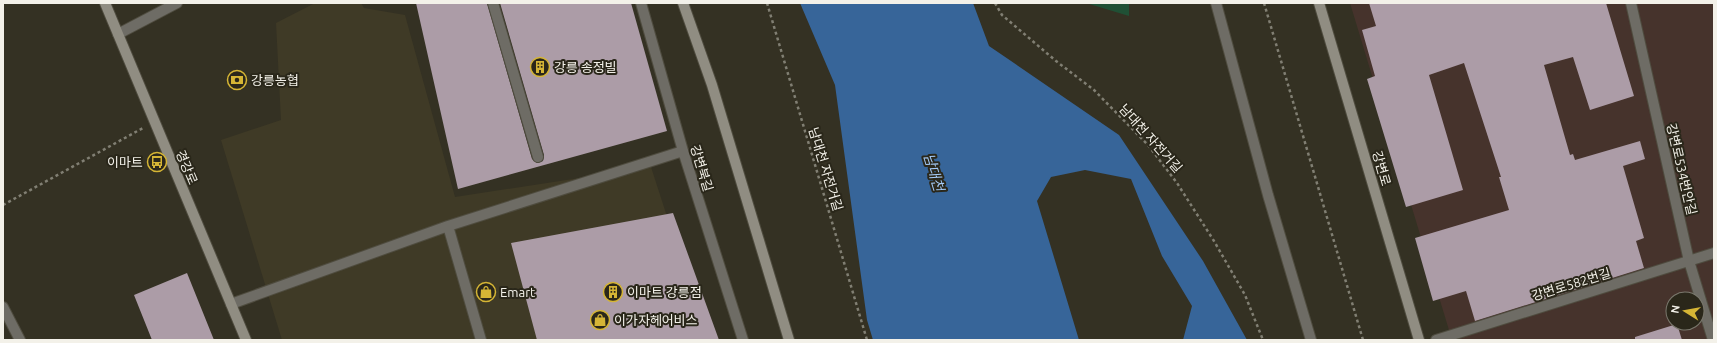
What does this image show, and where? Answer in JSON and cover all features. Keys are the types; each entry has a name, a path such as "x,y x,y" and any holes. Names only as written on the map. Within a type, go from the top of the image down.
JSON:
{"street":[{"name":"경강로","path":"105,3 246,340"},
{"path":"118,34 177,3"},
{"path":"493,3 538,157"},
{"name":"강변북길","path":"642,3 683,151 743,340"},
{"path":"683,3 712,85 789,340"},
{"path":"1216,3 1268,195 1311,340"},
{"name":"강변로","path":"1319,3 1419,340"},
{"name":"강변로534번안길","path":"1631,3 1689,261 1713,340"},
{"path":"231,304 448,226 683,151"},
{"path":"448,226 481,340"},
{"name":"강변로582번길","path":"1436,340 1714,253"},
{"path":"3,307 20,340"}],"path":[{"name":"남대천 자전거길","path":"767,3 867,340"},
{"name":"남대천 자전거길","path":"995,3 1002,15 1056,61 1094,90 1148,145 1177,183 1214,241 1245,295 1263,340"},
{"path":"1264,3 1363,340"},
{"path":"3,205 154,122"}],"shaded area":[{"path":"315,3 361,3 364,8 405,15 455,197 651,167 707,340 282,340 221,140 281,120 276,23"},
{"path":"1350,3 1714,3 1714,340 1452,340"}],"green space":[{"path":"1086,3 1129,3 1129,16"}],"water":[{"name":"남대천","path":"800,3 973,3 989,46 1119,135 1203,261 1247,340 1183,340 1192,306 1162,256 1131,179 1085,170 1051,177 1037,201 1079,340 873,340 867,320 835,85"}],"building":[{"name":"강릉 송정빌","path":"416,3 487,3 532,159 537,163 543,161 544,155 500,3 631,3 667,131 458,189"},
{"path":"1369,3 1606,3 1634,96 1590,110 1573,57 1544,65 1570,155 1573,154 1575,160 1640,141 1645,159 1623,166 1644,238 1636,241 1644,268 1475,321 1466,291 1433,301 1415,238 1509,210 1499,177 1501,177 1464,63 1429,75 1463,190 1406,207 1367,79 1375,76 1362,30 1376,26"},
{"name":"이마트 강릉점","path":"673,213 719,340 537,340 511,243"},
{"path":"187,273 214,340 152,340 134,295"},
{"path":"1665,328 1665,331 1679,331 1682,340 1635,340 1635,337"}],"place":[{"name":"강릉 송정빌","path":"540,67"},
{"name":"강릉농협","path":"237,80"},
{"name":"이마트","path":"157,162"},
{"name":"Emart","path":"486,292"},
{"name":"이마트 강릉점","path":"613,292"},
{"name":"이가자헤어비스","path":"600,320"}]}
